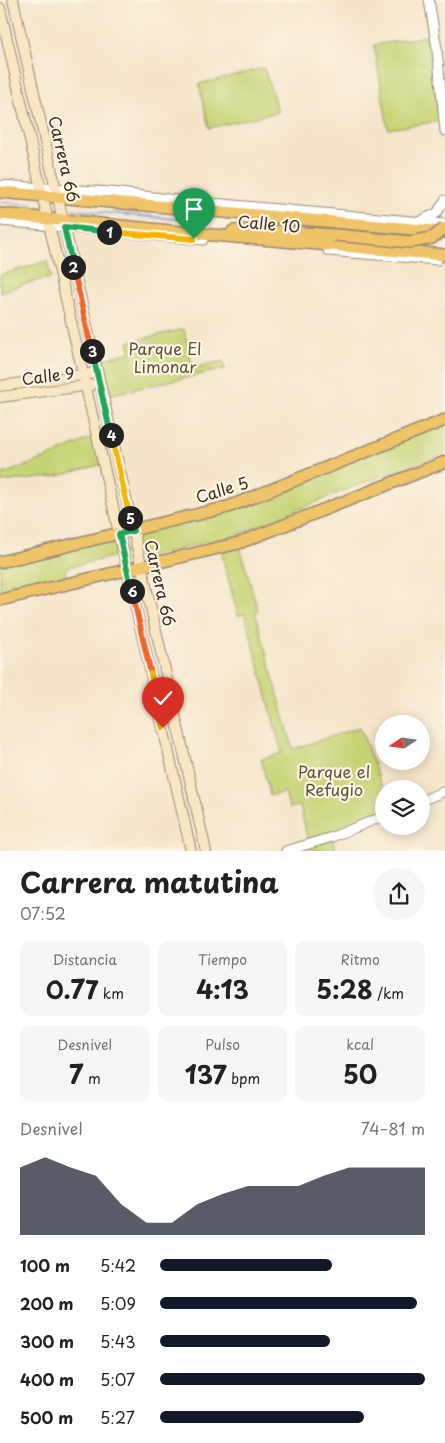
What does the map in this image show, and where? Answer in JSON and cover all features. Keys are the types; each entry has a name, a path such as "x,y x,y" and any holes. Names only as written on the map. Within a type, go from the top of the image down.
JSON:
{"main road":[{"name":"Carrera 66","path":"13,0 206,850"},
{"name":"Carrera 66","path":"0,8 191,850"},
{"name":"Calle 10","path":"0,192 57,193 223,207 356,224 371,221 445,230"},
{"name":"Calle 10","path":"0,214 48,222 201,234 373,252 445,254"},
{"path":"201,234 253,230 411,242 432,238 445,230"},
{"name":"Calle 9","path":"0,386 98,373"},
{"name":"Calle 9","path":"0,397 100,384"},
{"name":"Calle 5","path":"0,562 228,507 445,420"},
{"path":"0,598 239,543 445,462"}],"street":[{"path":"429,0 437,49 445,131"},
{"name":"Calle 10","path":"0,185 42,192"},
{"path":"413,221 423,220 432,216 441,208 445,200"},
{"name":"Calle 10","path":"243,210 371,221 413,221 445,224"},
{"name":"Calle 10","path":"0,221 48,222"},
{"name":"Calle 10","path":"63,223 445,260"},
{"path":"430,797 445,791"},
{"path":"286,850 332,837 375,820"}],"green space":[{"path":"426,36 440,121 388,129 374,45"},
{"path":"264,68 278,112 209,128 199,84"},
{"path":"47,261 51,278 24,284 0,293 0,275"},
{"name":"Parque El Limonar","path":"184,329 193,368 223,361 225,369 103,396 95,361 131,352 128,342"},
{"path":"445,420 445,454 360,484 237,535 140,559 133,531 228,507"},
{"path":"97,435 103,464 54,477 0,482 0,475 49,457"},
{"path":"119,534 124,554 65,568 67,577 0,593 0,562"},
{"name":"Parque el Refugio","path":"239,543 258,611 255,612 293,749 360,727 380,780 375,780 375,820 332,837 336,850 310,850 300,806 289,808 285,792 270,796 261,759 282,753 245,614 238,616 220,547"}],"waterway":[{"path":"0,202 33,205"},
{"path":"73,210 188,220"},
{"path":"435,241 445,242"}],"route":[{"path":"163,728 119,534 133,531 64,227 194,239"}]}
